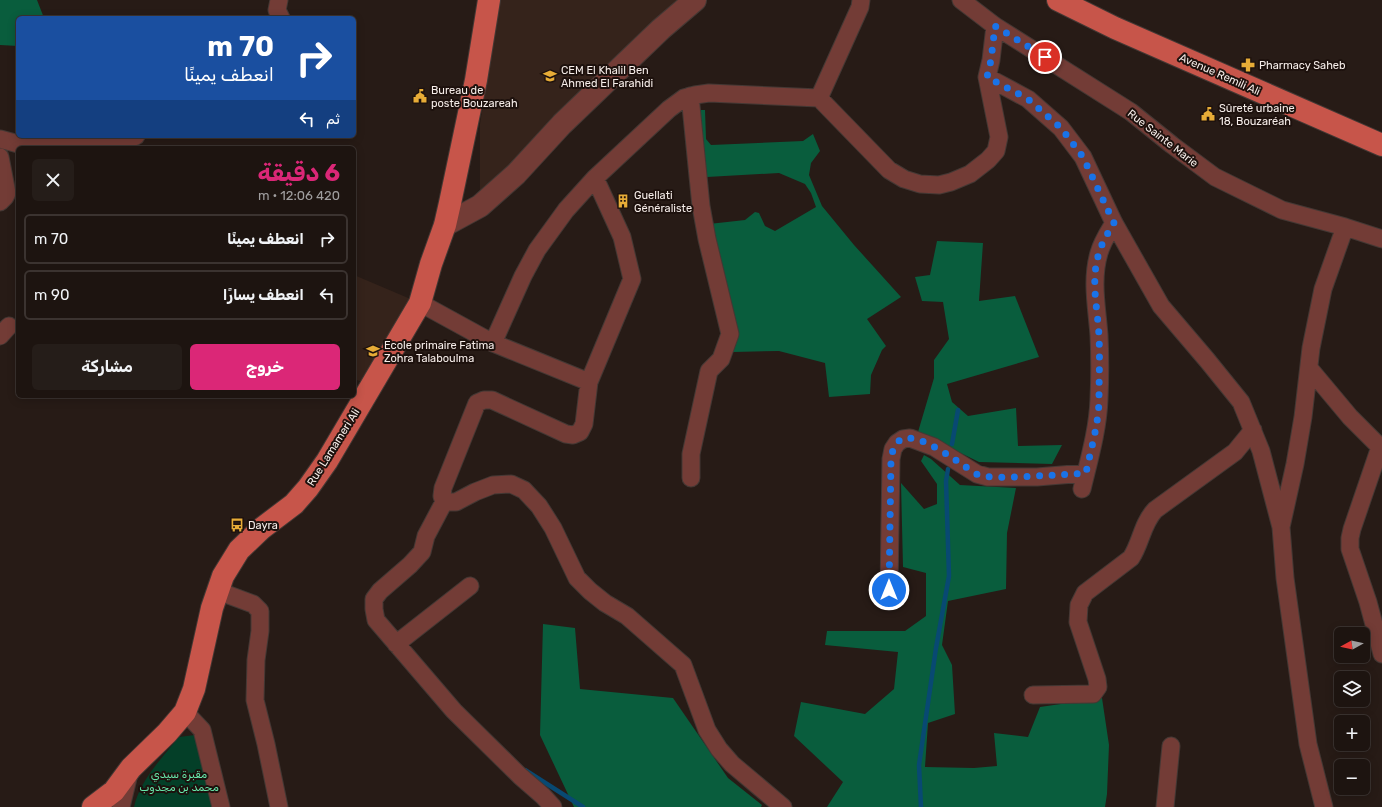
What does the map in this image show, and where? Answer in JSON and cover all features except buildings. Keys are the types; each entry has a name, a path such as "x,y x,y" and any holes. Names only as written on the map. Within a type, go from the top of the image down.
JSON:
{"main road":[{"name":"Rue Lamameri Ali","path":"185,712 194,688 212,608 223,576 239,550 261,529 294,504 308,488 327,461 420,302 431,264 445,225 476,80 489,0"},
{"name":"Avenue Remili Ali","path":"1058,0 1115,28 1382,145"},
{"path":"93,807 114,791 131,768 167,733 185,712"}],"street":[{"path":"279,0 277,10 280,16"},
{"path":"445,225 480,206 516,174 562,124 661,29 695,0"},
{"path":"819,98 860,7 861,0"},
{"name":"Rue Sainte Marie","path":"961,0 995,26 1131,112 1215,178 1282,210 1345,227 1382,239"},
{"path":"493,343 523,276 537,250 566,210 595,178 668,109 695,94 709,93 819,98 889,170 904,179 920,184 939,185 970,174 988,160 996,150 999,137 987,77 991,60 995,26"},
{"path":"987,77 1028,99 1061,128 1083,157 1114,223 1161,306 1241,402 1261,451 1281,526 1285,578 1307,736 1324,807"},
{"path":"690,96 701,206 707,239 730,334 721,359 709,371 691,454 691,478"},
{"path":"0,150 2,148 22,145 131,138"},
{"path":"0,139 22,145"},
{"path":"0,157 7,193 0,202"},
{"path":"553,807 454,711 396,644 376,620 374,599 380,591 410,565 422,552 426,536 444,502 442,496 443,488 477,403 484,400 492,400 566,434 573,435 580,432 584,424 589,382 632,279 622,237 595,178"},
{"path":"889,590 891,459 893,449 900,440 910,438 934,446 977,474 988,477 1037,476 1084,481 1098,420 1099,336 1095,295 1096,268 1103,242 1114,223"},
{"path":"1281,526 1303,417 1311,348 1323,289 1345,227"},
{"path":"420,302 493,343 589,382"},
{"path":"1309,368 1350,417 1381,448 1352,529 1350,550 1368,602 1382,654"},
{"path":"1033,695 1093,694 1098,687 1097,678 1078,622 1079,605 1085,593 1131,558 1136,550 1148,518 1154,510 1235,452 1253,430"},
{"path":"444,502 456,502 493,484 511,484 524,490 539,506 553,528 577,578 590,591 627,616 683,665 707,730 719,750 732,764 783,807"},
{"path":"396,644 470,586"},
{"path":"218,590 253,604 260,611 260,631 256,660 255,700 279,807"},
{"path":"185,712 202,730 221,807"},
{"path":"1165,807 1172,746"},
{"path":"121,807 131,768"}],"shaded area":[{"name":"CEM El Khalil Ben Ahmed El Farahidi","path":"500,0 689,0 480,206 480,124"},
{"name":"Ecole primaire Fatima Zohra Talaboulma","path":"356,276 420,303 371,385 356,380"}],"green space":[{"path":"0,0 37,0 43,16 16,16 16,46 0,45"},
{"path":"698,110 705,110 706,139 711,145 803,141 813,134 820,151 811,163 809,175 822,206 854,245 901,297 867,319 886,346 882,350 871,375 870,394 829,397 825,363 779,351 731,351 709,224 745,220 755,212 759,213 765,226 775,231 816,207 811,193 805,184 779,173 707,177 703,162"},
{"path":"937,241 983,243 979,301 1015,296 1039,357 947,384 952,402 968,416 1016,408 1018,446 1062,445 1052,464 979,462 918,432 934,378 934,360 949,339 943,302 922,301 915,277 930,275"},
{"path":"924,455 931,459 960,485 1016,488 1007,533 1006,589 948,601 942,645 952,665 955,714 928,723 925,767 974,768 997,766 994,733 1028,737 1040,707 1102,698 1109,745 1105,807 827,807 843,782 794,736 801,702 865,714 894,689 898,652 825,645 827,631 905,631 926,616 926,573 903,567 901,483 924,509 937,504 937,484 921,461"},
{"path":"543,624 575,628 580,689 673,698 728,778 762,805 761,807 574,807 540,735"},
{"name":"مقبرة سيدي محمد بن مجدوب","path":"195,735 217,807 134,807 146,779 179,737"}],"waterway":[{"path":"952,444 958,410"},
{"path":"921,807 919,765 936,648 949,576 946,481 948,469"},
{"path":"525,770 583,807"}],"place":[{"name":"Pharmacy Saheb","path":"1248,65"},
{"name":"CEM El Khalil Ben Ahmed El Farahidi","path":"550,76"},
{"name":"Bureau de poste Bouzareah","path":"420,96"},
{"name":"Sûreté urbaine 18, Bouzaréah","path":"1208,114"},
{"name":"Guellati Généraliste","path":"623,201"},
{"name":"Ecole primaire Fatima Zohra Talaboulma","path":"373,351"},
{"name":"Dayra","path":"237,525"}],"route":[{"path":"889,590 890,469 892,451 894,446 900,440 910,438 934,446 977,474 988,477 1086,473 1098,420 1099,336 1095,295 1096,268 1103,242 1114,223 1083,157 1061,128 1028,99 987,77 991,60 995,26 1045,57"}]}
